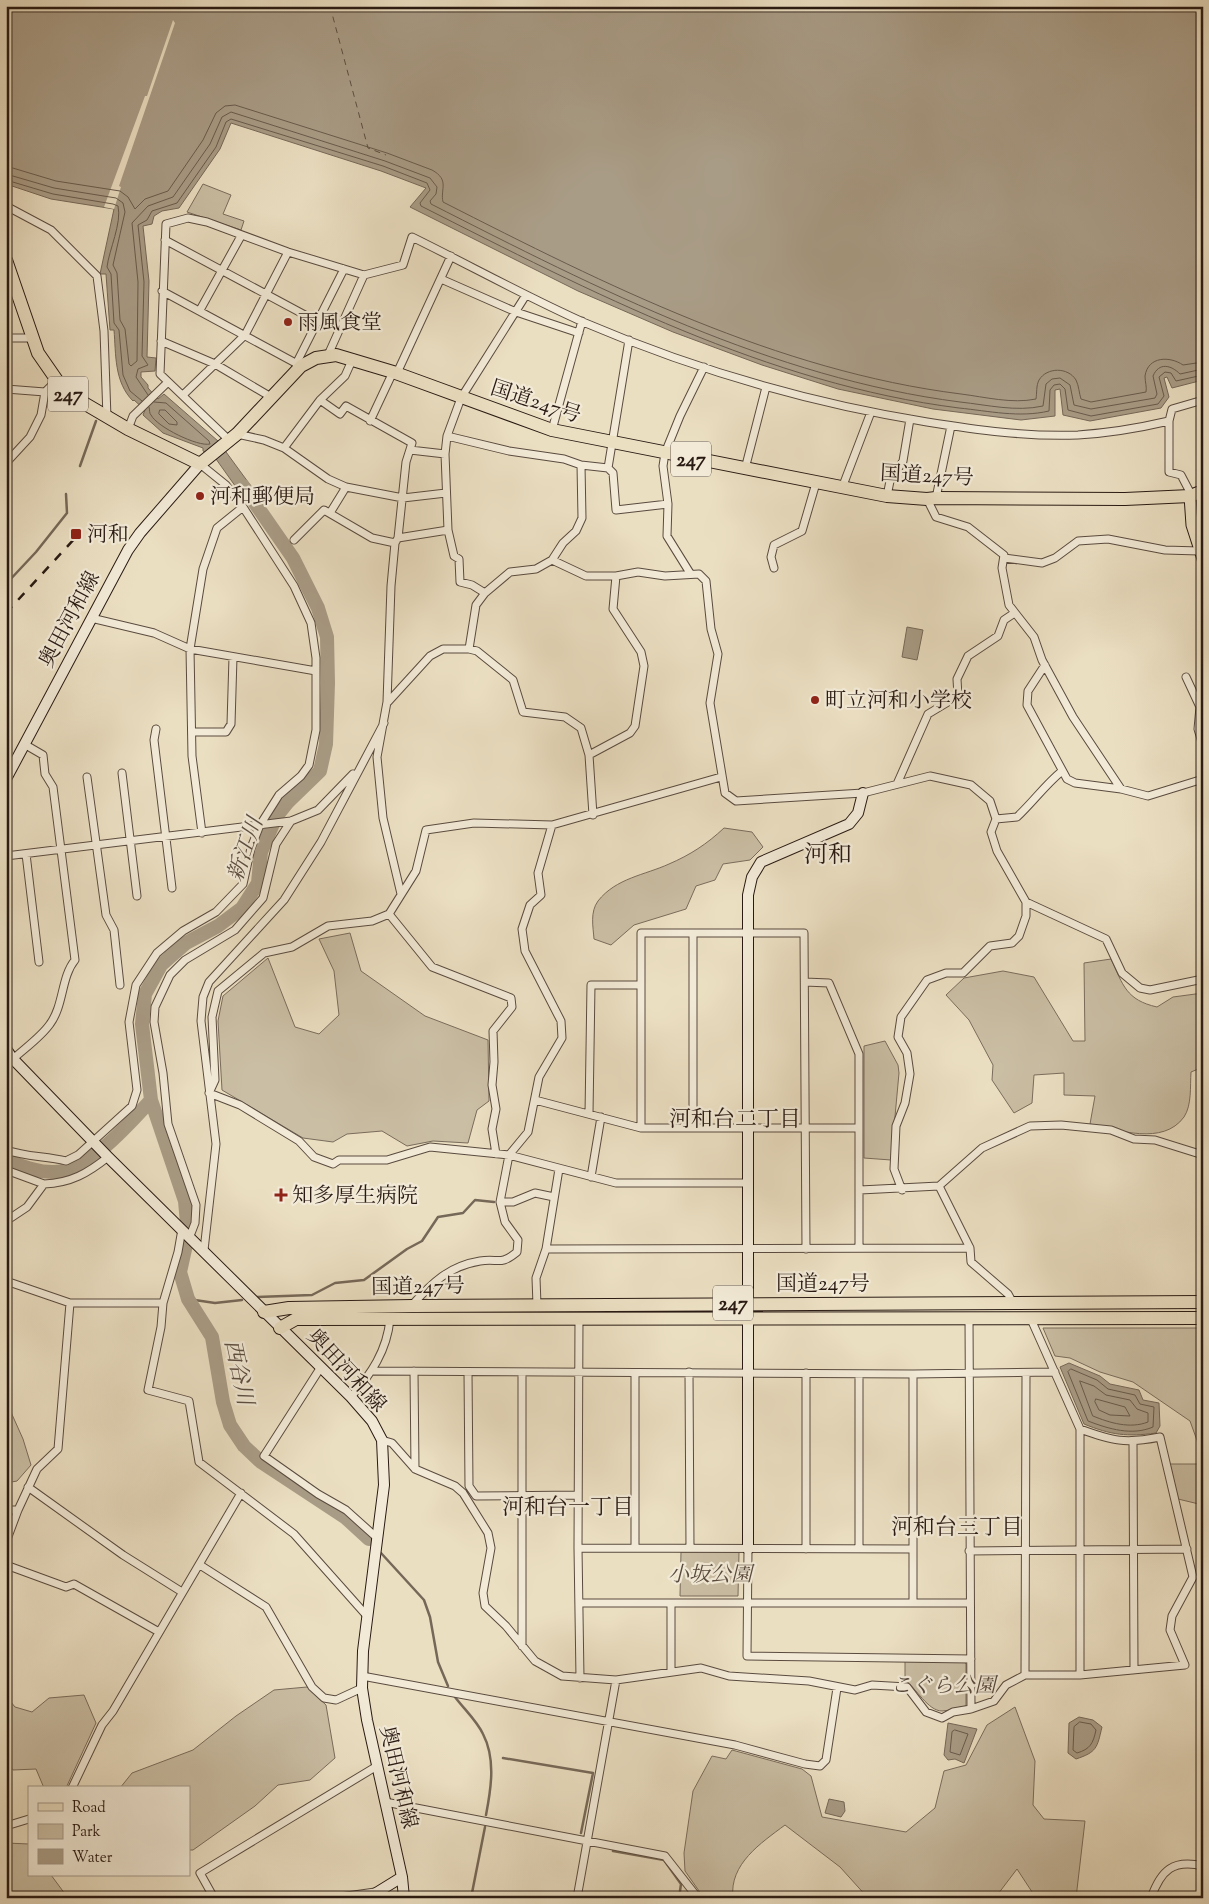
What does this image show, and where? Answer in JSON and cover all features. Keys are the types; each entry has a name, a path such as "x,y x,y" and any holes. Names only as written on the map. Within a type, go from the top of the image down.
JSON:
{"highway":[{"name":"247","path":"6,260 32,338 56,381 73,398 107,418 203,461"},
{"name":"国道247号","path":"203,461 231,439 298,365 328,355 353,358 395,372 461,398 552,430 816,484 887,496 931,499 1125,499 1196,497 1203,491"},
{"name":"国道247号","path":"264,1312 289,1308 412,1306 1203,1302"},
{"name":"国道247号","path":"280,1328 296,1319 1203,1318"}],"main road":[{"name":"奥田河和線","path":"6,779 128,550 140,532 203,461"},
{"path":"1196,497 1192,525 1201,555"},
{"path":"748,1549 748,895 752,877 761,862 849,824 858,813 863,793"},
{"name":"奥田河和線","path":"6,1049 108,1157 351,1397 372,1421 382,1440 384,1485 367,1616 362,1688 402,1877 404,1898"},
{"path":"368,1898 402,1877"}],"street":[{"path":"6,206 51,230 97,276 104,331 107,418"},
{"path":"446,494 403,498 346,487 328,479 284,448 264,440 231,439 183,395 167,383 160,374 166,224 188,218 207,222 288,252 364,275 403,265 412,237 526,295 629,340 766,387 871,412 951,426 1028,435 1079,435 1136,429 1169,421"},
{"path":"200,310 241,236"},
{"path":"165,240 318,322"},
{"path":"183,395 245,335 288,252"},
{"path":"370,421 451,256"},
{"path":"162,291 298,365 344,268"},
{"path":"328,355 364,275"},
{"path":"440,278 516,312 580,333"},
{"path":"485,593 472,585 460,582 459,559 454,556 448,530 445,454 447,436 461,398 526,295"},
{"path":"552,430 582,321"},
{"path":"6,338 32,338"},
{"path":"608,468 629,340"},
{"path":"161,341 215,364 271,397"},
{"path":"284,448 320,400 345,376 353,358"},
{"path":"690,573 667,536 668,504 662,466 665,453 680,416 704,367"},
{"path":"6,463 30,437 41,414 45,392 56,381"},
{"path":"128,429 132,416 167,383"},
{"path":"745,470 766,387"},
{"path":"6,389 45,392"},
{"path":"320,400 340,414 346,406 412,443 406,462 403,498 396,541 391,586 387,702 377,757 382,818 401,894"},
{"path":"1196,497 1180,475 1169,472 1169,421 1172,409 1203,400"},
{"path":"842,488 871,412"},
{"path":"887,496 890,482 903,461 910,419"},
{"path":"951,426 931,499 936,516 968,527 1004,555 1002,568 1009,605 1013,614 1034,636 1045,665 1073,717 1121,789"},
{"path":"447,436 509,451 564,459 581,466 608,468 613,473 616,510 668,504"},
{"path":"410,450 445,454"},
{"path":"6,1150 24,1156 43,1155 66,1161 78,1154 132,1106 137,1090 129,1022 136,986 157,952 183,931 216,912 242,884 251,848 260,825 279,795 301,776 309,765 316,730 316,671 311,623 294,586 242,507 226,485 203,461"},
{"path":"469,649 476,605 485,593 510,572 536,569 552,560 563,543 576,531 582,518 581,466"},
{"path":"774,568 771,558 774,545 802,531 816,484"},
{"path":"330,513 346,487"},
{"path":"202,832 192,756 190,649 203,569 217,528 242,507"},
{"path":"294,540 324,510 372,538 396,541 448,530"},
{"path":"1004,558 1042,563 1054,558 1078,541 1108,539 1201,555"},
{"path":"552,560 586,576 616,576 638,572 665,576 690,573 699,574 706,581 711,629 718,654 710,703 725,793 736,801 863,793 930,776 970,784 990,801 996,819 991,832 997,851 1026,902 1026,916 1019,936 1012,943 990,946 963,973 946,973 927,980 901,1017 898,1037 907,1052 910,1074 906,1103 896,1126 894,1170 902,1190"},
{"path":"590,755 630,733 635,726 644,666 641,652 613,609 616,576"},
{"path":"897,784 928,714 958,696 957,679 968,656 998,636 1004,620 1013,614"},
{"path":"91,618 154,633 190,649 316,671"},
{"path":"387,702 430,656 442,649 469,649 477,651 513,680 523,712 565,717 581,728 590,755 593,815"},
{"path":"193,732 226,732 231,724 233,657"},
{"path":"1045,665 1028,691 1027,705 1067,779 1074,784 1121,789 1148,796 1203,779"},
{"path":"1186,677 1200,707 1198,729 1203,746"},
{"path":"197,1243 216,1144 201,1021 203,998 209,982 284,900 321,842 384,723"},
{"path":"156,729 154,740 172,888"},
{"path":"14,1059 50,1024 62,998 69,967 76,960 53,787 45,774 42,755 24,744"},
{"path":"6,856 287,822 318,810 358,769"},
{"path":"996,819 1018,817 1037,798 1046,783 1062,771"},
{"path":"122,773 138,896"},
{"path":"87,777 106,915 114,930 120,985"},
{"path":"209,1093 215,1080 212,1018 218,990 264,953 292,947 328,926 372,921 390,914 416,871 426,830 474,823 552,825 593,815 721,777"},
{"path":"197,1243 196,1205 168,1124 163,1072 154,1022 155,1007 170,975 185,960 235,930 262,898 276,844 287,822"},
{"path":"412,1306 434,1280 453,1270 481,1261 506,1261 517,1252 518,1240 505,1222 500,1202 509,1155 528,1132 539,1077 562,1038 561,1021 525,951 522,929 530,905 541,895 538,873 552,825"},
{"path":"26,854 39,962"},
{"path":"1026,902 1106,939 1122,973 1140,988 1150,990 1203,979"},
{"path":"390,914 432,967 511,998 512,1007 493,1031 494,1062 492,1085 496,1109 492,1129 496,1154"},
{"path":"692,1128 693,933"},
{"path":"641,1128 641,934 804,933 806,1249"},
{"path":"805,982 829,983 859,1054 859,1248"},
{"path":"589,1114 591,985 641,985"},
{"path":"209,1093 240,1105 299,1141 314,1157 333,1164 339,1160 387,1160 430,1147 509,1155 616,1183 748,1182"},
{"path":"535,1100 641,1128 858,1128"},
{"path":"592,1177 601,1117"},
{"path":"860,1190 902,1190 939,1186 982,1148 1030,1126 1061,1125 1111,1130 1134,1139 1155,1140 1203,1155"},
{"path":"6,1170 44,1184 60,1184 85,1175 108,1157"},
{"path":"537,1305 536,1278 546,1249 559,1169"},
{"path":"6,1221 27,1207 44,1184"},
{"path":"939,1186 970,1248 971,1262 1008,1294 1014,1304"},
{"path":"500,1202 513,1202 535,1193 554,1197"},
{"path":"182,1229 178,1252 163,1303 161,1327 148,1390 189,1401 199,1462 294,1534 367,1616"},
{"path":"546,1249 748,1247 806,1249 970,1248"},
{"path":"6,1281 70,1303 163,1303"},
{"path":"6,1542 37,1469 58,1448 70,1303"},
{"path":"969,1317 971,1709"},
{"path":"579,1318 578,1548 580,1678"},
{"path":"1030,1318 1080,1429 1080,1674"},
{"path":"351,1397 373,1371 389,1329 390,1319"},
{"path":"321,1367 264,1456 318,1494 346,1510 376,1538"},
{"path":"373,1371 859,1374 1026,1374 1055,1372"},
{"path":"414,1371 415,1470"},
{"path":"468,1372 469,1486 476,1496 578,1495"},
{"path":"522,1372 522,1647"},
{"path":"688,1372 690,1548"},
{"path":"635,1373 635,1548"},
{"path":"806,1373 806,1549"},
{"path":"859,1374 859,1549"},
{"path":"913,1374 913,1603"},
{"path":"1025,1675 1026,1374"},
{"path":"382,1440 392,1443 415,1470 455,1486 463,1493 488,1533 491,1548 483,1593 485,1606 506,1626 535,1661 562,1676 616,1680 701,1668 729,1676 809,1681 855,1690 872,1685 907,1686 926,1712 942,1718 953,1712 971,1709 994,1701 1006,1686 1025,1675 1080,1674 1185,1665 1170,1630 1172,1616 1192,1577 1160,1437 1134,1442 1106,1438 1080,1429"},
{"path":"1134,1442 1134,1669"},
{"path":"28,1488 123,1555 182,1592"},
{"path":"73,1786 102,1725 113,1711 241,1493"},
{"path":"6,1510 18,1510"},
{"path":"578,1548 912,1549"},
{"path":"748,1549 747,1656 971,1659"},
{"path":"970,1551 1187,1549"},
{"path":"6,1565 66,1587 74,1584 160,1632"},
{"path":"200,1565 266,1607 312,1687 324,1698 336,1700 362,1688"},
{"path":"579,1603 970,1603"},
{"path":"671,1671 672,1603"},
{"path":"362,1676 735,1745 805,1764 820,1766 826,1760 837,1688"},
{"path":"577,1898 616,1680"},
{"path":"214,1898 200,1873 377,1766"},
{"path":"386,1802 665,1856 698,1898"},
{"path":"6,1826 28,1819"},
{"path":"1151,1898 1167,1870 1186,1862 1203,1866"},
{"path":"333,1898 381,1891"}],"green space":[{"path":"203,184 231,195 223,214 244,221 241,230 187,212"},
{"path":"724,828 752,832 763,847 750,860 723,864 715,880 696,886 686,909 634,925 611,945 594,939 593,919 595,905 605,893 622,882 684,857 705,844"},
{"path":"350,933 361,971 425,1016 488,1040 489,1101 477,1110 468,1143 433,1141 407,1146 382,1131 347,1134 333,1142 303,1138 222,1090 218,1021 223,996 268,958 295,1027 319,1034 339,1015 334,971 319,939"},
{"path":"1111,959 1127,990 1132,996 1147,1004 1157,1007 1173,997 1203,993 1203,1067 1191,1072 1189,1101 1184,1117 1175,1126 1152,1134 1127,1132 1090,1124 1095,1096 1064,1095 1064,1073 1034,1075 1032,1103 1014,1113 992,1080 993,1065 969,1020 946,995 964,978 1003,971 1034,977 1073,1041 1085,1041 1084,963"},
{"path":"885,1041 898,1065 899,1073 891,1160 864,1158 864,1046"},
{"path":"1043,1328 1203,1328 1203,1457 1190,1421 1133,1382 1100,1372 1070,1358 1055,1356"},
{"path":"6,1408 10,1410 23,1439 31,1465 17,1481 6,1483"},
{"path":"1170,1464 1203,1464 1203,1505 1178,1499"},
{"name":"小坂公園","path":"681,1552 739,1552 738,1596 680,1596"},
{"name":"こぐら公園","path":"905,1661 964,1661 966,1664 966,1706 942,1711 932,1707 905,1680"},
{"path":"307,1687 326,1705 335,1758 310,1780 278,1785 255,1806 193,1850 190,1850 190,1786 122,1786 132,1773 193,1750 236,1716 274,1690"},
{"path":"84,1695 96,1723 67,1786 43,1786 36,1769 13,1770 6,1761 6,1696 15,1707 32,1712 49,1698"},
{"path":"1015,1707 1035,1761 1033,1805 1044,1819 1085,1821 1076,1898 1036,1898 1017,1869 995,1898 868,1898 840,1867 785,1825 757,1847 741,1865 733,1886 733,1898 704,1898 685,1871 684,1853 693,1791 712,1756 726,1759 732,1750 802,1769 811,1776 822,1817 906,1832 935,1808 944,1771 966,1765 987,1725"},
{"path":"6,1843 28,1844 28,1876 52,1876 68,1898 6,1898"}],"water":[{"path":"6,6 1203,6 1203,380 1172,388 1167,377 1164,378 1169,397 1161,408 1090,421 1063,415 1060,389 1055,390 1055,416 1021,420 933,409 838,389 762,365 673,332 578,291 410,207 426,188 381,171 231,123 220,149 179,208 162,211 154,216 152,224 143,226 149,281 147,357 156,358 155,371 141,372 141,377 158,399 164,394 218,441 259,497 248,504 216,459 203,451 203,448 163,433 143,415 145,410 133,401 122,385 117,367 114,330 110,330 106,274 100,274 114,209 51,199 6,184"},
{"path":"907,627 923,630 917,660 902,657"},
{"path":"1069,1363 1100,1376 1110,1384 1139,1390 1143,1400 1159,1403 1160,1426 1156,1433 1119,1434 1103,1431 1084,1424 1060,1367"},
{"path":"1079,1717 1093,1720 1102,1727 1095,1748 1088,1754 1076,1759 1068,1753 1069,1723"},
{"path":"948,1723 977,1729 964,1763 955,1759 948,1760 944,1755"},
{"path":"829,1799 844,1802 845,1811 841,1817 825,1813"}],"pier":[{"path":"173,20 175,23 119,186 121,187 114,209 104,207 145,96 147,96"}],"waterway":[{"path":"80,466 96,421"},
{"name":"新江川","path":"187,1223 185,1201 151,1100 142,1024 145,994 161,965 186,943 218,926 242,908 258,883 261,852 276,817 288,802 320,771 326,744 327,637 318,608 293,558 243,486"},
{"path":"6,584 36,552 67,513 66,494"},
{"name":"新江川","path":"6,1160 30,1169 42,1171 68,1170 81,1164 107,1145 151,1100"},
{"path":"257,1297 312,1295 335,1283 364,1280 407,1249 422,1241 438,1217 463,1213 475,1200 494,1202"},
{"name":"西谷川","path":"186,1245 180,1272 188,1299 212,1337 223,1402 230,1425 244,1446 261,1462 346,1518 369,1539"},
{"path":"188,1299 215,1303 242,1300"},
{"path":"381,1553 424,1600 430,1617 438,1662 448,1686"},
{"path":"455,1697 477,1724 483,1734 490,1754 491,1774 486,1815"},
{"path":"503,1758 593,1773 581,1833"},
{"path":"471,1898 485,1827"},
{"path":"613,1851 664,1860 681,1884 679,1898"}],"ferry route":[{"path":"330,6 368,148 386,155"}],"railway":[{"path":"6,613 77,536"}],"place":[{"name":"雨風食堂","path":"288,322"},
{"name":"河和郵便局","path":"200,496"},
{"name":"河和","path":"76,534"},
{"name":"町立河和小学校","path":"815,700"},
{"name":"知多厚生病院","path":"281,1195"}],"district":[{"name":"河和","path":"828,854"},
{"name":"河和台二丁目","path":"735,1118"},
{"name":"河和台一丁目","path":"568,1506"},
{"name":"河和台三丁目","path":"957,1526"}]}
